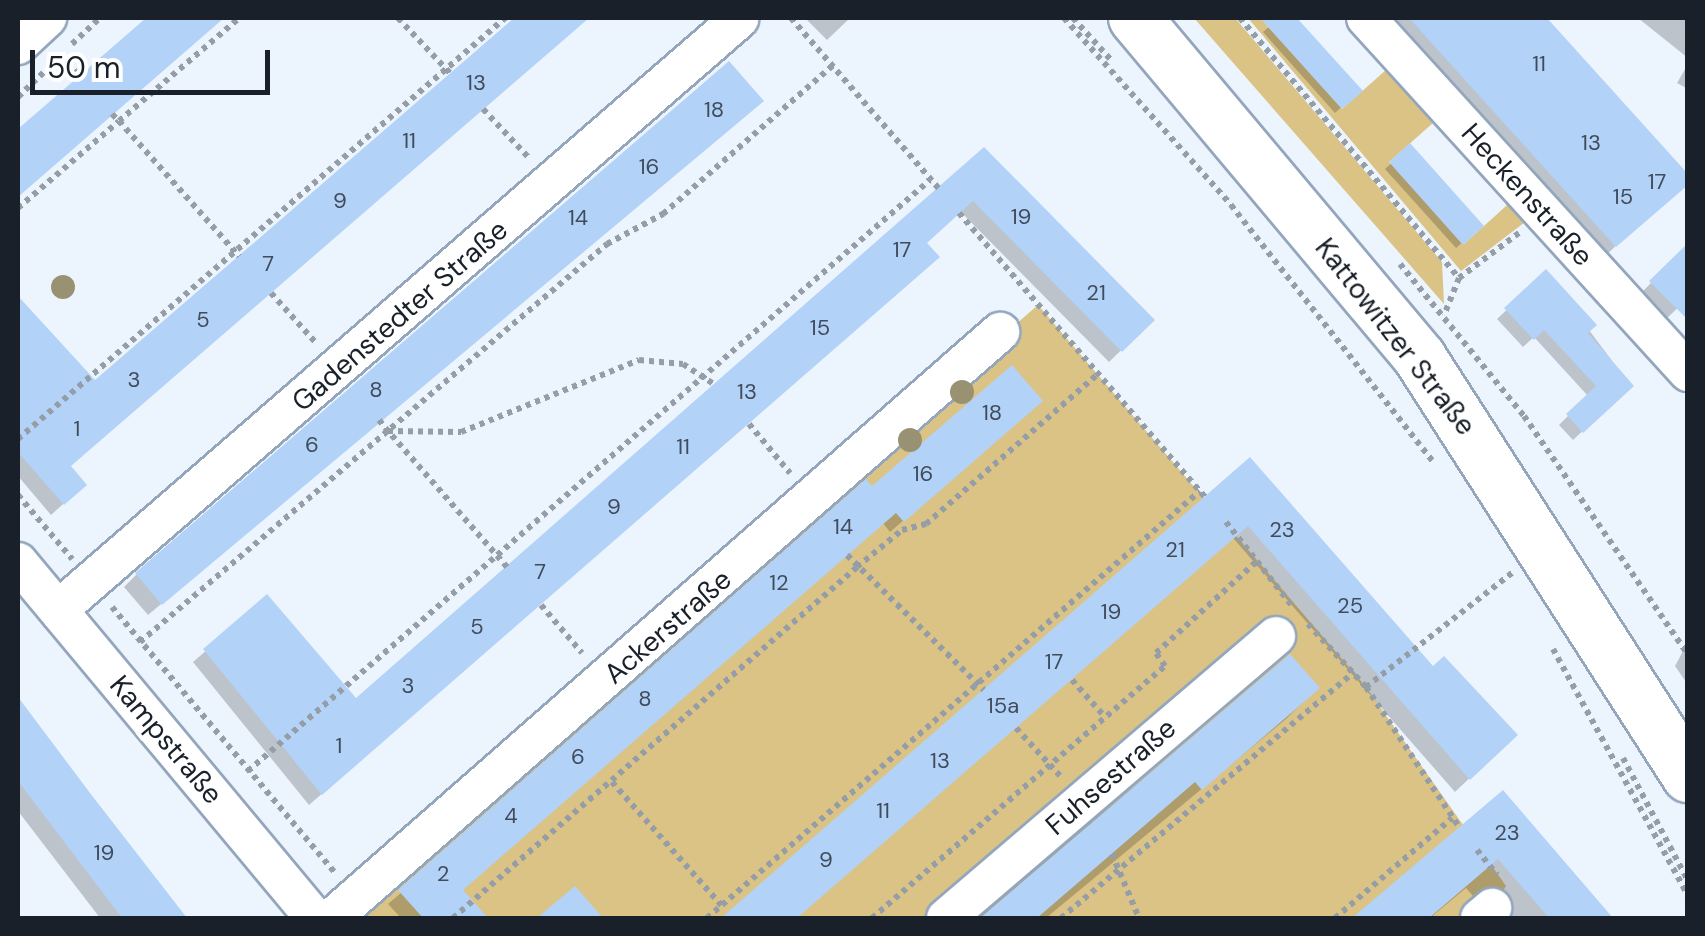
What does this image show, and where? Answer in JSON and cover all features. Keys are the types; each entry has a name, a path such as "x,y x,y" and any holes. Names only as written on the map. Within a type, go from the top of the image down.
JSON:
{"street":[{"path":"18,46 47,18"},
{"name":"Kattowitzer Straße","path":"1136,18 1420,358 1674,738 1688,776"},
{"name":"Heckenstraße","path":"1366,18 1688,372"},
{"name":"Gadenstedter Straße","path":"58,610 554,184 739,19"},
{"name":"Ackerstraße","path":"344,908 814,500 1000,332"},
{"name":"Kampstraße","path":"18,562 315,918"},
{"name":"Fuhsestraße","path":"946,918 1276,636"}],"path":[{"path":"18,208 240,18"},
{"path":"398,18 448,71"},
{"path":"18,439 237,254 505,18"},
{"path":"791,18 939,189"},
{"path":"1064,18 1231,205 1446,480"},
{"path":"1240,18 1459,278"},
{"path":"61,55 79,76"},
{"path":"140,642 607,244 663,214 833,64"},
{"path":"483,109 554,184"},
{"path":"112,114 237,254"},
{"path":"248,771 930,180"},
{"path":"707,918 1203,494 959,213"},
{"path":"1544,214 1459,278 1444,314 1688,655"},
{"path":"598,234 607,244"},
{"path":"271,293 339,368"},
{"path":"388,431 461,432 639,360 704,376 715,386"},
{"path":"454,918 857,566 902,530 926,524 1099,372"},
{"path":"379,420 507,566"},
{"path":"749,424 814,500"},
{"path":"18,495 248,771 344,908"},
{"path":"1226,522 1366,686 1459,827"},
{"path":"847,556 980,687"},
{"path":"1501,558 1521,590"},
{"path":"872,918 1165,666 1156,653 1257,561"},
{"path":"1366,686 1512,573"},
{"path":"541,605 606,681"},
{"path":"1549,641 1688,896"},
{"path":"1061,918 1354,672"},
{"path":"1072,680 1105,718"},
{"path":"1016,728 1083,801"},
{"path":"612,782 722,906"},
{"path":"1336,918 1452,818"},
{"path":"1112,854 1122,867 1140,918"}],"shaded area":[{"path":"1194,18 1235,18 1442,262 1444,304"},
{"path":"1248,18 1275,18 1267,26 1342,109 1395,62 1442,115 1389,162 1464,244 1516,197 1533,216 1461,271"},
{"path":"1038,305 1366,687 1506,886 1492,908 1480,918 332,918"}],"building":[{"path":"146,18 224,18 18,197 18,129"},
{"path":"514,18 589,18 71,466 87,485 64,505 18,452 18,296 95,380"},
{"path":"1260,18 1297,18 1363,91 1342,109"},
{"path":"1409,18 1547,18 1688,174 1688,185 1616,247"},
{"path":"729,61 764,101 162,605 135,573"},
{"path":"1410,143 1484,226 1463,245 1389,162"},
{"path":"984,147 1155,320 1122,352 973,201 927,243 940,257 322,795 203,649 267,594 356,698"},
{"path":"1688,243 1688,320 1649,281"},
{"path":"1546,269 1597,325 1588,333 1634,386 1583,433 1566,414 1596,386 1544,330 1534,340 1504,308"},
{"path":"1012,365 1043,401 904,522 896,513 463,890 488,918 423,918 398,890 866,479 872,486"},
{"path":"1250,457 1433,666 1444,656 1518,735 1470,780 1248,526 797,918 721,918"},
{"path":"1290,654 1320,688 1202,790 1195,782 1037,918 980,918"},
{"path":"18,697 187,918 122,918 18,781"},
{"path":"1503,790 1613,918 1549,918 1498,859 1429,918 1352,918"},
{"path":"575,886 603,918 537,918"}]}
